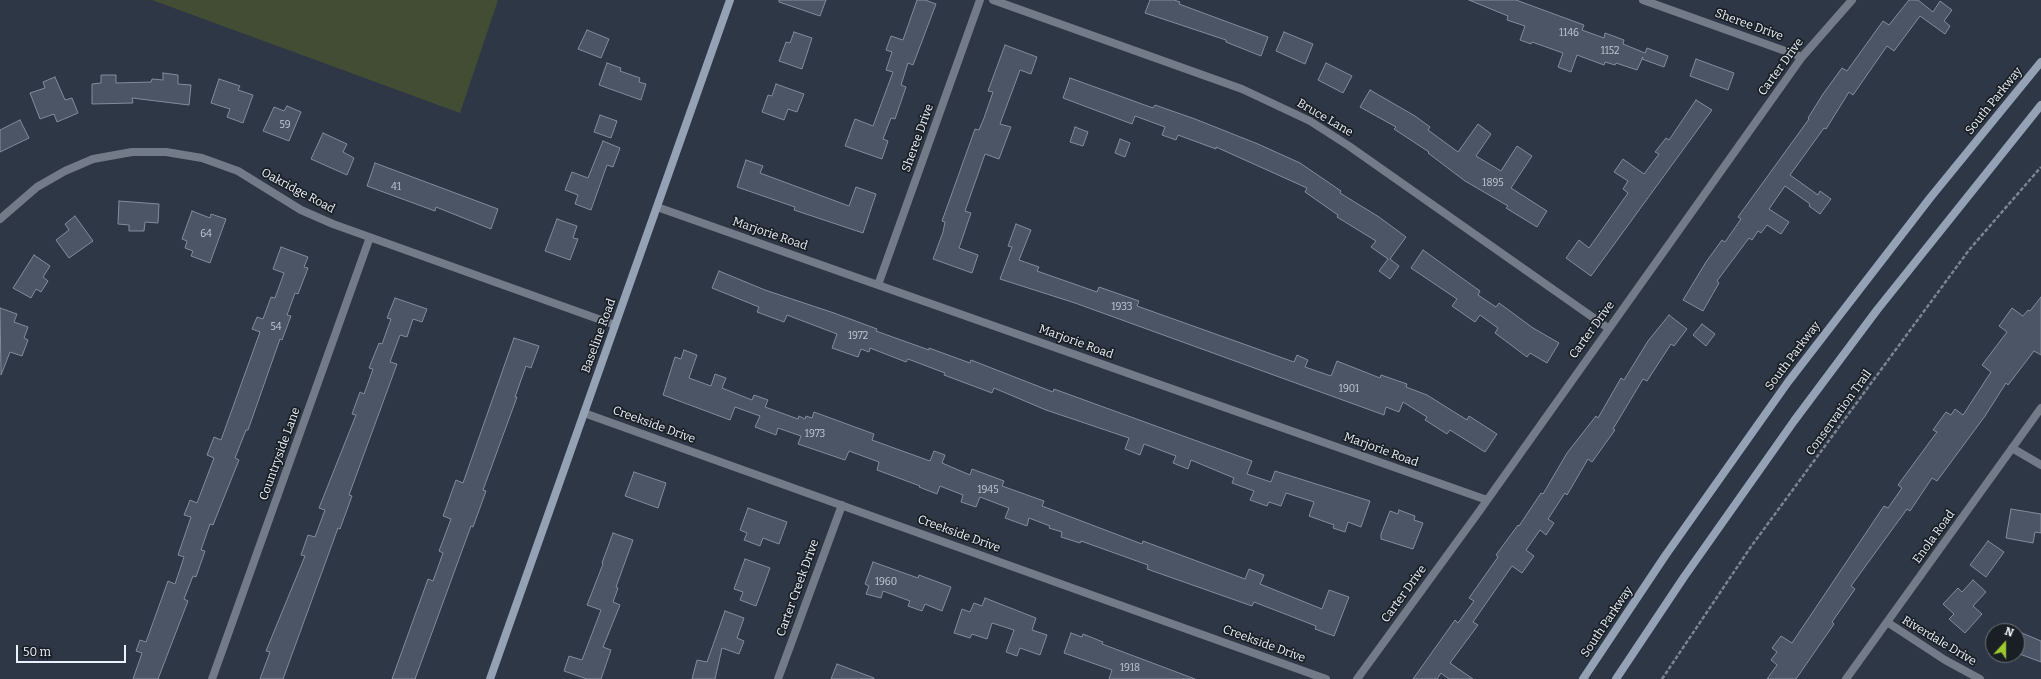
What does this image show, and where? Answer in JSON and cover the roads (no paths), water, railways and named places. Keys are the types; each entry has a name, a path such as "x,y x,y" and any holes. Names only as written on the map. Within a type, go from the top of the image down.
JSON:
{"main road":[{"name":"Baseline Road","path":"490,679 730,0"},
{"name":"South Parkway","path":"1583,679 1665,556 1788,382 1925,204 2041,62"},
{"path":"1616,679 1684,577 1794,421 1877,310 2041,105"}],"street":[{"name":"Sheree Drive","path":"878,285 980,0"},
{"name":"Bruce Lane","path":"993,0 1242,89 1310,122 1349,146 1608,328"},
{"name":"Sheree Drive","path":"1642,0 1802,57"},
{"name":"Carter Drive","path":"1357,679 1487,500 1802,57 1852,0"},
{"name":"Oakridge Road","path":"0,219 37,187 65,171 93,159 132,152 166,152 202,158 238,171 302,210 370,237 615,324"},
{"name":"Marjorie Road","path":"657,207 1487,500"},
{"name":"Countryside Lane","path":"212,679 370,237"},
{"name":"Enola Road","path":"1846,679 2041,408"},
{"name":"Creekside Drive","path":"584,413 1326,679"},
{"path":"2012,448 2041,465"},
{"name":"Carter Creek Drive","path":"778,679 842,505"},
{"name":"Riverdale Drive","path":"1887,622 1945,660 1980,679"}]}
